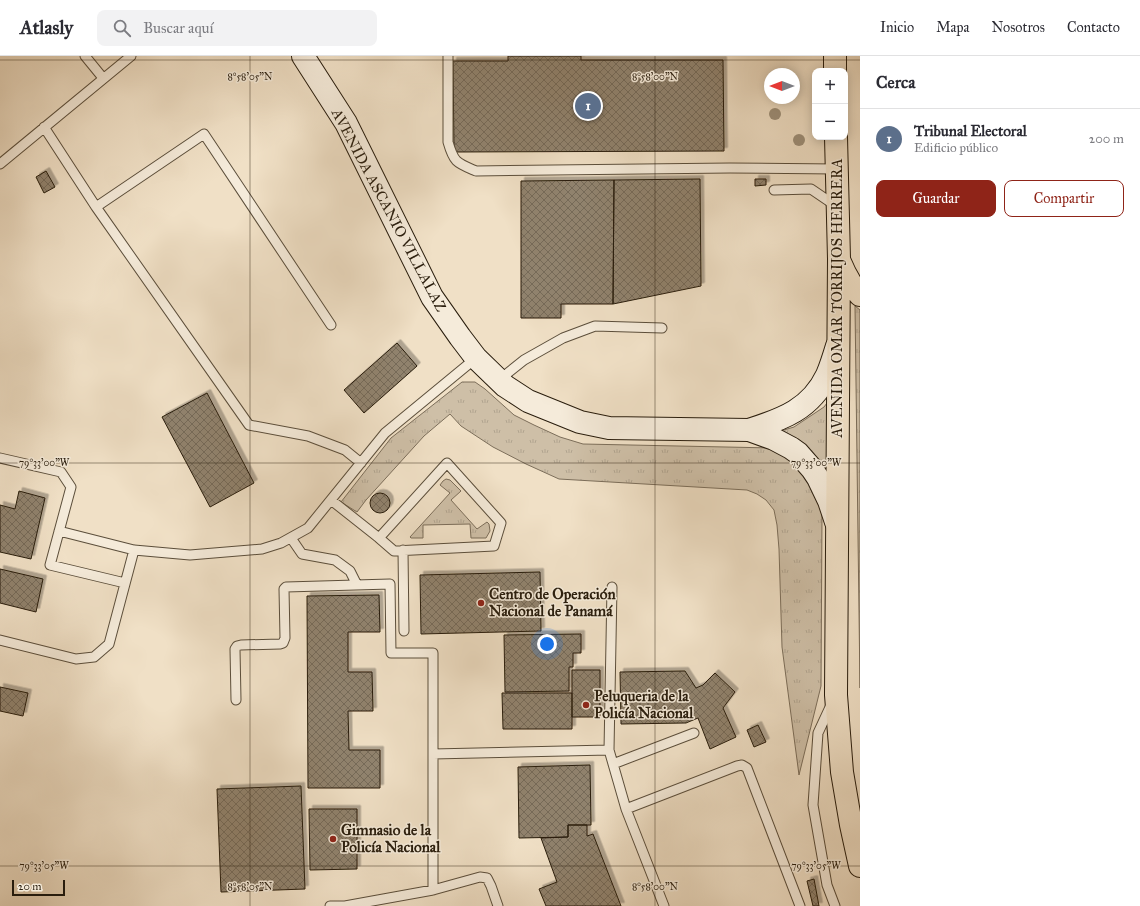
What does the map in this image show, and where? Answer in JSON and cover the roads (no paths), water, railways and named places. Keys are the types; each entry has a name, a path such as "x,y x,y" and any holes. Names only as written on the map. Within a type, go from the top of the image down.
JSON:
{"highway":[{"path":"835,56 835,68"},
{"name":"AVENIDA OMAR TORRIJOS HERRERA","path":"836,140 838,259 838,528 836,695 842,772 860,866"},
{"path":"838,259 846,276 860,295"}],"main road":[{"name":"AVENIDA ASCANIO VILLALAZ","path":"303,56 346,123 432,297 476,358 505,386 528,401 580,422 609,428 749,430 764,435 782,443 805,460 818,478 827,495 838,528"},
{"name":"AVENIDA ASCANIO VILLALAZ","path":"749,430 784,418 806,404 818,391 827,374 838,341"}],"lane":[{"path":"85,56 103,78"},
{"path":"2,161 130,56"},
{"path":"448,56 448,142 452,156 460,164 476,171 730,168 836,169"},
{"path":"44,127 96,208 249,425 308,436 344,450 361,463"},
{"path":"96,208 204,134 331,325"},
{"path":"774,190 810,189 837,206"},
{"path":"500,380 524,360 563,338 595,326 662,328"},
{"path":"59,531 134,550 190,555 262,549 281,543 308,528 385,433 476,358"},
{"path":"0,458 61,472 71,487 50,566 125,583"},
{"path":"331,500 394,551 494,546 501,523 447,463 379,538"},
{"path":"291,538 302,554 335,560 350,571 357,585"},
{"path":"0,640 76,659 94,657 109,644 134,550"},
{"path":"403,550 404,631"},
{"path":"236,700 235,649 237,646 241,645 283,643 285,638 284,589 286,587 390,584 391,653 433,653 433,890"},
{"path":"612,587 609,750 626,809 664,906"},
{"path":"835,906 827,886 813,805 818,733 836,695"},
{"path":"613,764 694,733"},
{"path":"433,754 609,750"},
{"path":"626,809 742,765 747,768 800,906"},
{"path":"330,906 345,906 433,890 480,877 487,878 498,906"}],"place":[{"name":"Tribunal Electoral","path":"588,106"},
{"name":"Centro de Operación Nacional de Panamá","path":"481,603"},
{"name":"Peluqueria de la Policía Nacional","path":"586,705"},
{"name":"Gimnasio de la Policía Nacional","path":"333,839"}]}
